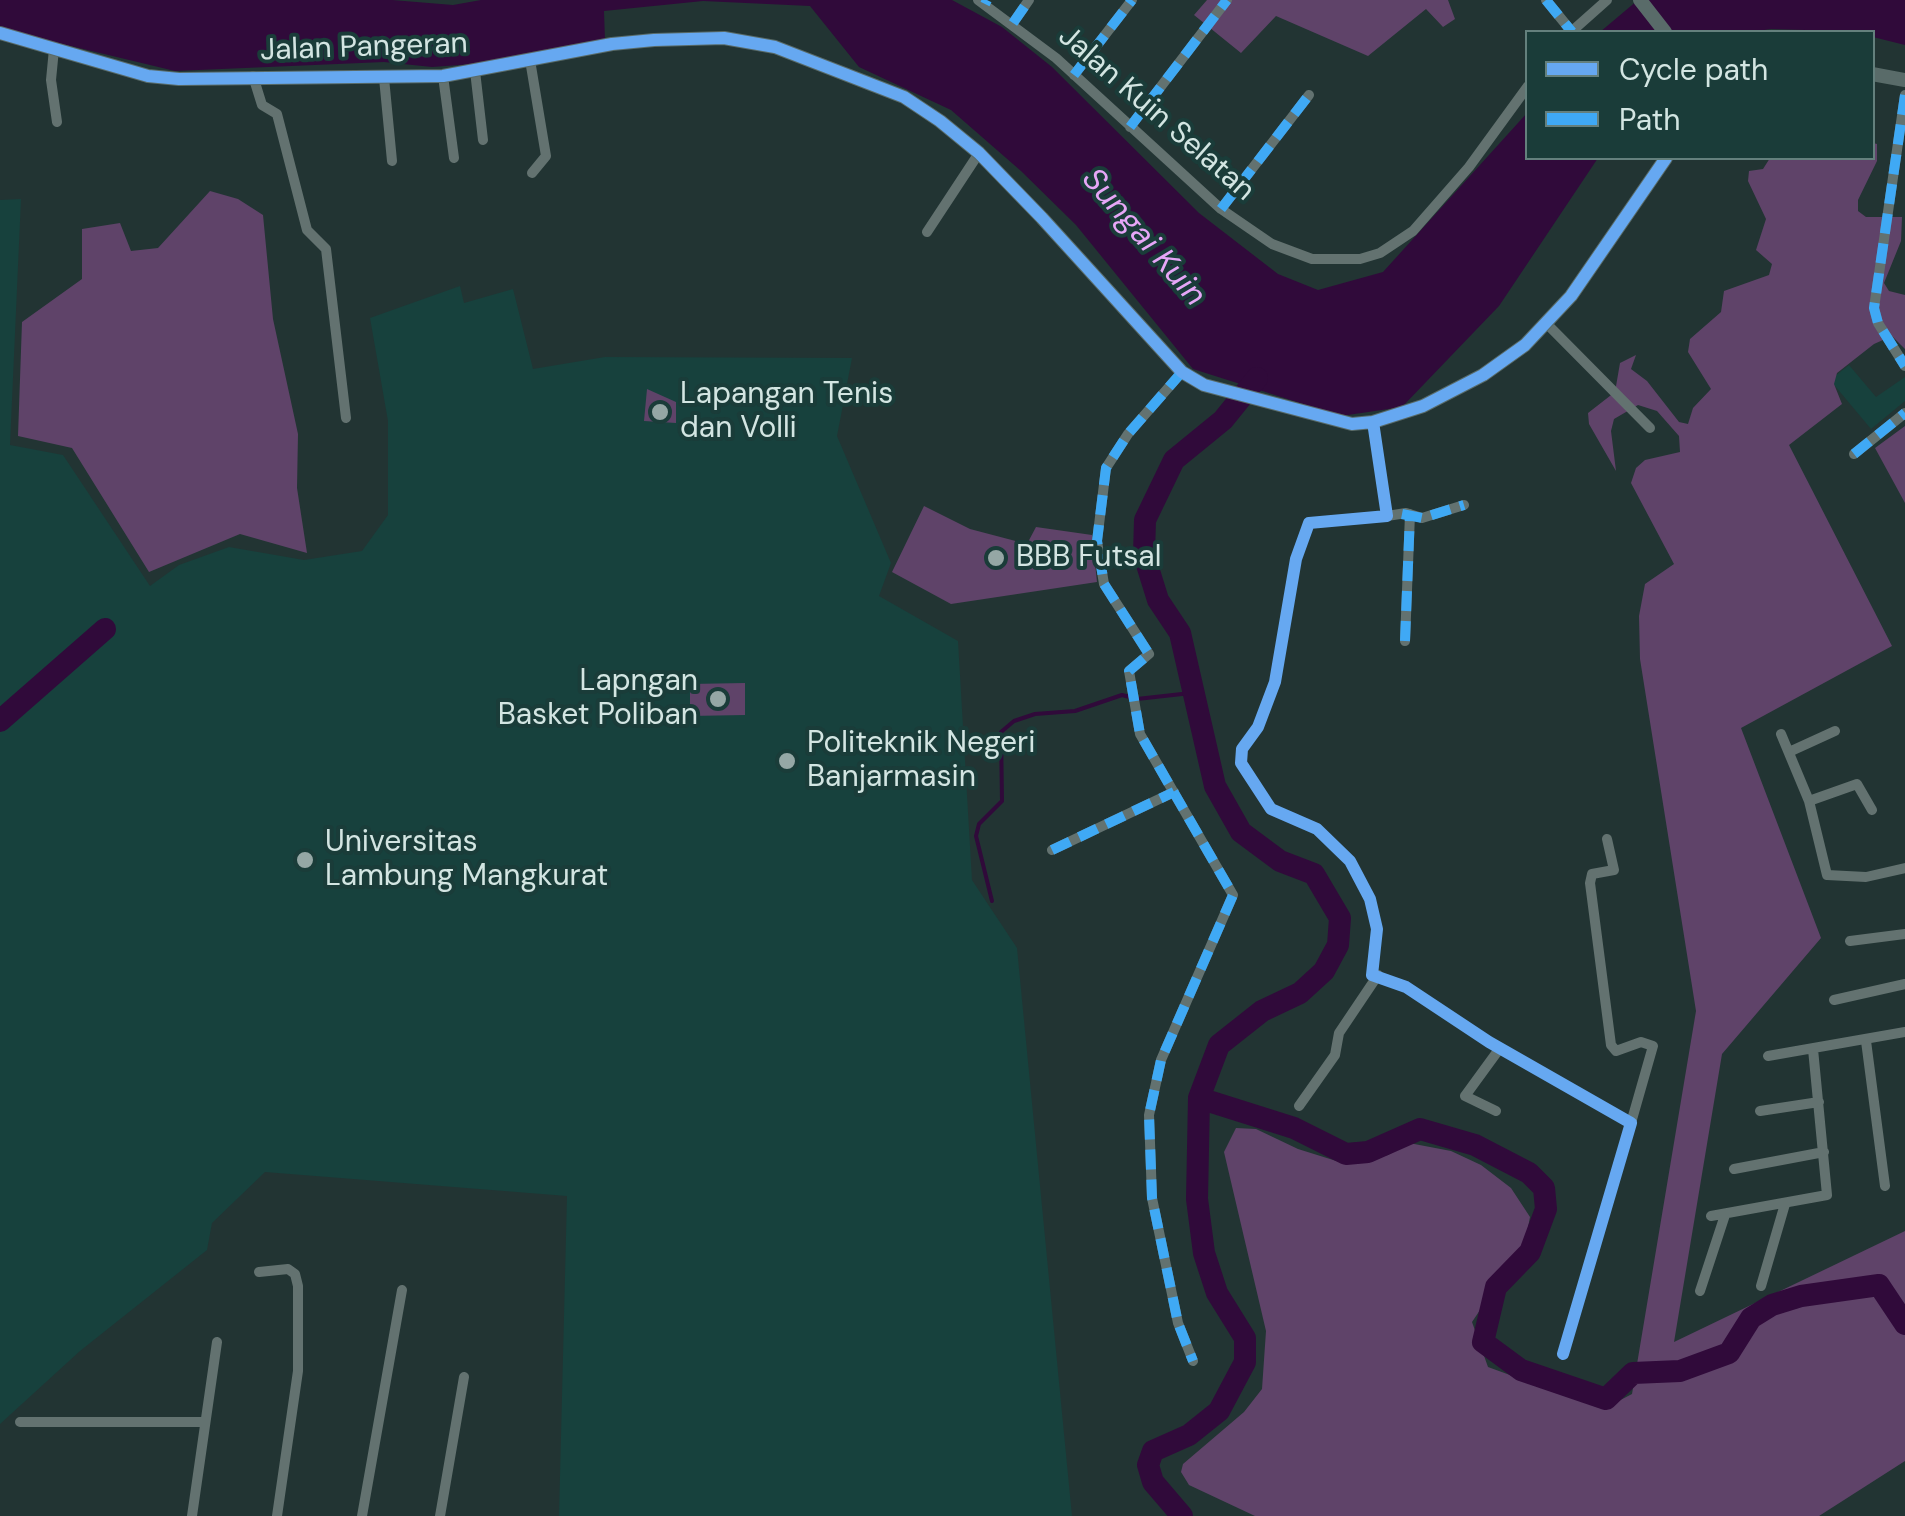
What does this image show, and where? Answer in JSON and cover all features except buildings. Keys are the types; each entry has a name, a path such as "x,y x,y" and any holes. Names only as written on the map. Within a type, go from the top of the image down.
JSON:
{"street":[{"path":"1014,23 1030,0"},
{"path":"1074,74 1132,0"},
{"path":"1130,127 1227,0"},
{"path":"1546,0 1570,30"},
{"path":"1574,30 1607,0"},
{"path":"1640,0 1663,30"},
{"name":"Jalan Kuin Selatan","path":"984,1 1074,74 1221,209 1296,256 1347,261 1380,253 1412,231 1435,209 1525,90"},
{"name":"Jalan Pangeran","path":"0,33 148,76 443,76 612,44 711,38 752,42 904,97 979,152 1182,372 1204,385 1327,420 1374,422"},
{"path":"54,50 51,80 57,122"},
{"path":"530,60 546,156 532,173"},
{"path":"474,71 483,140"},
{"path":"1875,75 1905,80"},
{"path":"253,76 262,106 276,114 308,230 326,249 346,418"},
{"path":"443,76 454,158"},
{"path":"384,78 392,160"},
{"path":"1221,209 1310,95"},
{"path":"1903,360 1878,323 1874,308 1905,95"},
{"path":"927,232 979,152"},
{"path":"1388,516 1374,422 1423,406 1483,375 1525,345 1608,245 1665,160"},
{"path":"1546,323 1650,428"},
{"path":"1182,372 1106,468 1097,541 1104,584 1149,654 1129,671 1140,734 1234,899 1160,1060 1150,1115 1152,1198 1178,1323 1194,1361"},
{"path":"1854,454 1905,414"},
{"path":"1464,505 1422,518 1410,514 1309,523 1296,559 1275,682 1258,727 1242,749 1241,763 1271,809 1317,828 1350,861 1370,899 1377,928 1372,975 1406,986 1500,1048 1631,1124"},
{"path":"1405,641 1410,514"},
{"path":"1789,752 1835,731"},
{"path":"1780,734 1809,801 1823,867 1832,878 1905,868"},
{"path":"1809,801 1857,784 1872,810"},
{"path":"1052,850 1174,792"},
{"path":"1563,1354 1653,1046 1641,1042 1616,1050 1611,1045 1590,883 1592,874 1614,870 1607,839"},
{"path":"1850,940 1905,934"},
{"path":"1299,1106 1335,1055 1339,1033 1378,975"},
{"path":"1834,1000 1905,984"},
{"path":"1768,1056 1905,1032"},
{"path":"1866,1041 1885,1186"},
{"path":"1496,1111 1465,1096 1500,1048"},
{"path":"1711,1216 1827,1195 1812,1050"},
{"path":"1760,1111 1819,1102"},
{"path":"1734,1169 1824,1152"},
{"path":"1762,1286 1785,1204"},
{"path":"1700,1291 1725,1215"},
{"path":"260,1272 288,1269 295,1274 298,1286 298,1371 276,1516"},
{"path":"362,1516 402,1290"},
{"path":"192,1516 217,1342"},
{"path":"440,1516 464,1377"},
{"path":"20,1422 204,1422"}],"shaded area":[{"path":"1207,0 1448,0 1455,19 1443,27 1426,9 1368,56 1276,16 1241,53 1194,15"},
{"path":"1877,144 1877,161 1858,200 1858,211 1866,217 1902,217 1901,241 1884,283 1889,291 1905,295 1905,349 1892,336 1874,344 1837,373 1834,384 1842,404 1789,445 1892,646 1741,728 1821,938 1722,1054 1674,1342 1905,1231 1905,1461 1819,1516 1255,1516 1189,1485 1181,1472 1183,1464 1244,1412 1262,1389 1266,1331 1224,1152 1236,1128 1256,1129 1298,1149 1346,1164 1388,1155 1409,1143 1451,1151 1481,1165 1511,1188 1530,1217 1525,1243 1472,1322 1488,1367 1603,1409 1632,1394 1696,1011 1640,659 1639,616 1645,584 1674,564 1631,483 1636,468 1645,460 1680,452 1679,436 1657,411 1638,405 1614,419 1611,431 1616,471 1589,424 1588,413 1615,392 1620,363 1636,355 1631,369 1647,381 1679,422 1688,424 1693,408 1711,389 1688,352 1690,339 1721,312 1724,291 1769,275 1772,264 1756,250 1766,219 1748,181 1749,171 1763,169 1769,160 1875,160"},
{"path":"210,191 238,199 263,215 273,319 298,434 297,488 307,553 240,534 149,572 72,448 18,436 22,322 82,279 82,229 120,223 131,251 158,248"},
{"name":"Universitas Lambung Mangkurat","path":"21,199 10,445 63,455 150,586 179,565 229,547 304,560 362,551 388,515 388,421 370,318 460,286 464,303 513,289 533,369 605,357 852,358 837,436 891,563 879,596 958,641 972,880 1017,948 1072,1516 559,1516 567,1196 265,1172 212,1223 207,1250 80,1351 0,1424 0,200"},
{"path":"1849,365 1876,397 1905,377 1905,401 1871,429 1830,380"},
{"name":"Lapangan Tenis dan Volli","path":"647,389 676,402 676,423 644,421"},
{"path":"1905,426 1905,503 1875,448"},
{"name":"BBB Futsal","path":"924,506 970,529 1027,544 1036,527 1092,535 1097,582 951,604 892,572"},
{"name":"Lapngan Basket Poliban","path":"745,683 745,715 690,716 690,684"}],"water":[{"name":"Sungai Kuin","path":"0,0 392,0 453,5 481,0 952,0 1002,27 1052,67 1199,213 1278,274 1318,290 1383,272 1525,115 1525,160 1597,160 1499,306 1402,407 1341,416 1193,369 1076,225 1021,171 951,110 859,67 810,6 703,1 604,11 605,41 473,64 432,67 384,62 175,71 0,29"},
{"path":"1638,0 1905,0 1905,45 1875,38 1875,30 1602,30"}],"waterway":[{"path":"1182,1516 1153,1482 1148,1465 1153,1451 1189,1435 1219,1411 1245,1362 1245,1338 1217,1293 1204,1253 1197,1199 1199,1098 1219,1045 1262,1011 1300,993 1324,971 1338,945 1340,918 1314,874 1280,861 1241,832 1215,786 1180,633 1158,600 1144,555 1145,520 1174,460 1223,420 1257,378"},
{"path":"0,721 105,629"},
{"path":"992,901 976,836 979,824 1002,801 1001,732 1014,721 1035,714 1075,711 1122,695 1137,699 1191,693"},
{"path":"1199,1098 1294,1128 1346,1154 1368,1152 1420,1129 1475,1145 1529,1173 1544,1188 1546,1209 1530,1252 1496,1287 1483,1342 1521,1370 1606,1399 1633,1373 1680,1371 1729,1353 1751,1318 1772,1305 1801,1296 1879,1285 1905,1324"}],"marked path":[{"path":"985,4 987,0"},
{"path":"1013,23 1029,0"},
{"path":"1074,75 1132,0"},
{"path":"1130,127 1227,0"},
{"path":"1546,0 1570,30"},
{"path":"1221,209 1309,95"},
{"path":"1905,95 1874,308 1878,323 1905,366"},
{"path":"1182,372 1128,434 1106,468 1097,541 1104,584 1149,654 1129,671 1140,734 1233,895 1161,1060 1149,1115 1152,1198 1178,1323 1193,1361"},
{"path":"1854,454 1905,413"},
{"path":"1402,514 1422,518 1464,505"},
{"path":"1405,641 1410,514"},
{"path":"1052,850 1174,792"}],"cycle path":[{"path":"0,33 148,76 179,79 443,76 612,44 654,40 724,38 775,47 904,97 940,121 979,153 1042,218 1182,372 1204,385 1352,424 1373,422 1423,406 1483,375 1525,345 1571,296 1665,160"},
{"path":"1373,422 1387,516 1309,523 1296,559 1275,682 1258,727 1242,749 1241,763 1271,809 1317,829 1350,861 1370,899 1377,929 1372,975 1406,987 1489,1042 1631,1123 1563,1354"}],"place":[{"name":"Lapangan Tenis dan Volli","path":"660,412"},
{"name":"BBB Futsal","path":"996,558"},
{"name":"Lapngan Basket Poliban","path":"718,699"},
{"name":"Politeknik Negeri Banjarmasin","path":"787,761"},
{"name":"Universitas Lambung Mangkurat","path":"305,860"}]}
